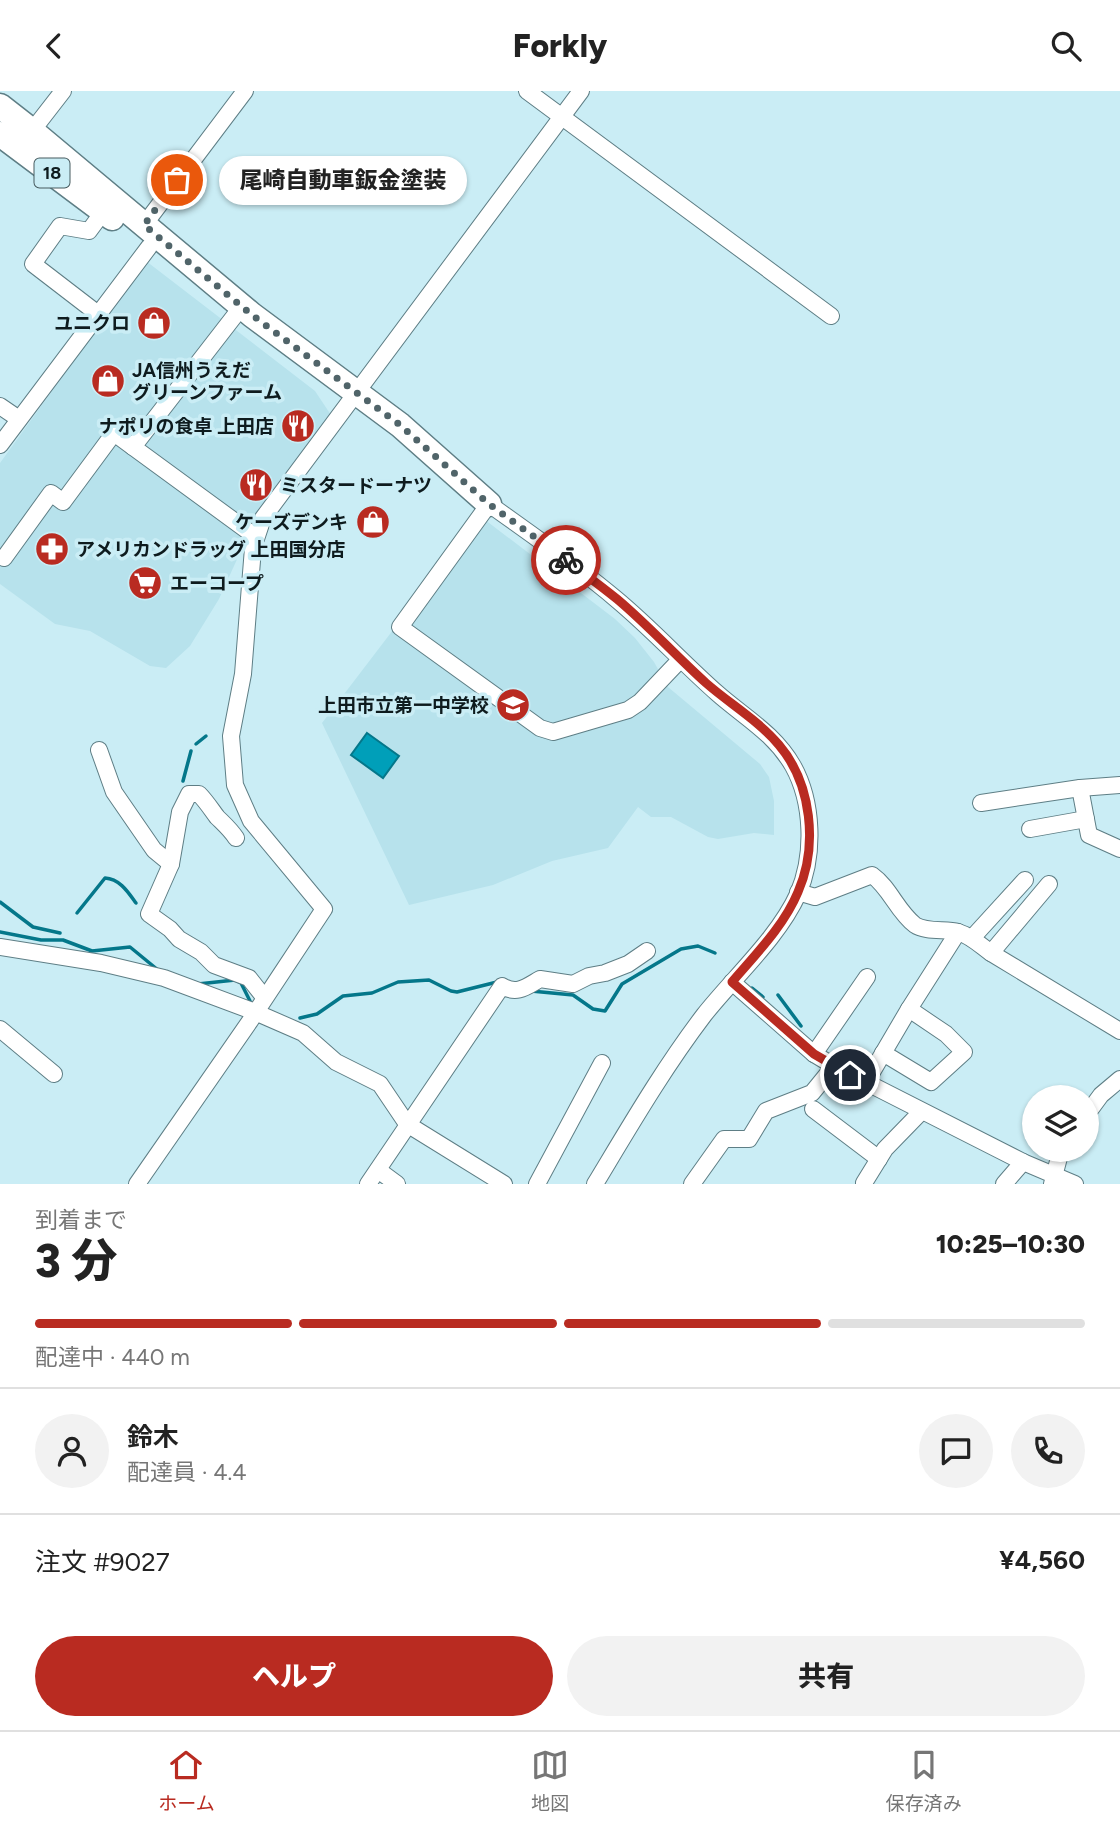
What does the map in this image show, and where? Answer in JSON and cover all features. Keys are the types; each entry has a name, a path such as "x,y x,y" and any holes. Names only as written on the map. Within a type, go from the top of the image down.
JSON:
{"highway":[{"name":"18","path":"0,106 32,131 236,314 354,396"},
{"name":"18","path":"0,134 103,212 146,236 252,315 489,504"}],"street":[{"path":"32,131 62,91"},
{"path":"0,445 98,314 146,236 244,91"},
{"path":"527,91 831,316"},
{"path":"137,1184 324,909 251,821 235,785 231,736 243,674 256,537 264,518 581,91"},
{"path":"98,314 33,264 60,226 89,231 103,212"},
{"path":"134,447 236,314"},
{"path":"0,406 19,419"},
{"path":"4,558 51,493 63,502 114,433 256,537"},
{"path":"595,1184 671,1061 776,928 798,893 806,864 810,832 805,800 794,768 781,747 766,731 727,703 618,600 489,504 400,627 540,728 553,732 628,710 640,702 680,660"},
{"path":"99,750 114,792 154,850 170,864"},
{"path":"981,803 1080,788 1120,785"},
{"path":"1080,788 1089,835 1120,849"},
{"path":"236,838 199,794 190,793 180,812 170,864 149,912 150,916 170,929 178,939 201,952 214,965 249,978 264,997"},
{"path":"1030,829 1086,818"},
{"path":"798,893 815,897 872,875 881,882 898,907 917,927 965,935 1120,1031"},
{"path":"865,1084 909,1009 965,935 1025,880"},
{"path":"991,953 1049,884"},
{"path":"0,947 101,963 164,978 255,1011 303,1034 336,1062 380,1084 407,1124 503,1184"},
{"path":"368,1184 502,986 511,992 522,990 540,979 573,983 628,964 647,951"},
{"path":"814,1054 867,977"},
{"path":"732,982 814,1054 865,1084 1022,1162"},
{"path":"883,1053 930,1081 964,1052 946,1034 909,1009"},
{"path":"0,1029 54,1074"},
{"path":"537,1184 602,1063"},
{"path":"692,1184 724,1139 748,1139 766,1111 813,1093 834,1066"},
{"path":"1099,1098 1120,1079"},
{"path":"813,1109 879,1159"},
{"path":"864,1183 885,1149 921,1112"},
{"path":"1004,1184 1023,1162 1053,1180 1075,1184"},
{"path":"1053,1180 1058,1162"},
{"path":"378,1170 397,1184"}],"shaded area":[{"path":"146,261 315,391 331,415 258,513 219,599 190,646 166,668 150,666 90,631 55,624 0,584 0,463"},
{"name":"上田市立第一中学校","path":"480,516 615,619 654,662 668,687 760,764 769,777 774,801 774,835 754,833 718,839 708,837 671,817 651,817 638,807 608,848 552,861 493,885 409,905 322,723"}],"water":[{"path":"367,733 399,756 383,778 351,755"}],"waterway":[{"path":"196,744 206,736"},
{"path":"183,781 191,751"},
{"path":"77,913 105,878 119,883 136,903"},
{"path":"0,902 33,927 60,933"},
{"path":"0,932 41,940 63,940 92,951 130,947 158,970"},
{"path":"531,991 573,995 593,1009 605,1011 622,984 681,949 698,946 715,953"},
{"path":"198,984 235,980 241,983 250,1001"},
{"path":"300,1018 317,1014 343,996 372,993 398,982 429,980 457,992 497,982"},
{"path":"752,988 763,997"},
{"path":"778,995 801,1026"}],"way so far":[{"path":"177,180 144,225 252,315 400,425 489,504 566,560"}],"place":[{"name":"尾崎自動車鈑金塗装","path":"177,180"},
{"name":"ユニクロ","path":"154,323"},
{"name":"JA信州うえだ グリーンファーム","path":"108,381"},
{"name":"ナポリの食卓 上田店","path":"298,426"},
{"name":"ミスタードーナツ","path":"256,485"},
{"name":"ケーズデンキ","path":"373,522"},
{"name":"アメリカンドラッグ 上田国分店","path":"52,549"},
{"name":"エーコープ","path":"145,583"},
{"name":"上田市立第一中学校","path":"513,705"}],"route":[{"path":"566,560 618,600 727,703 766,731 781,747 794,768 802,789 810,832 804,874 788,911 732,982 814,1054 850,1075"}]}
